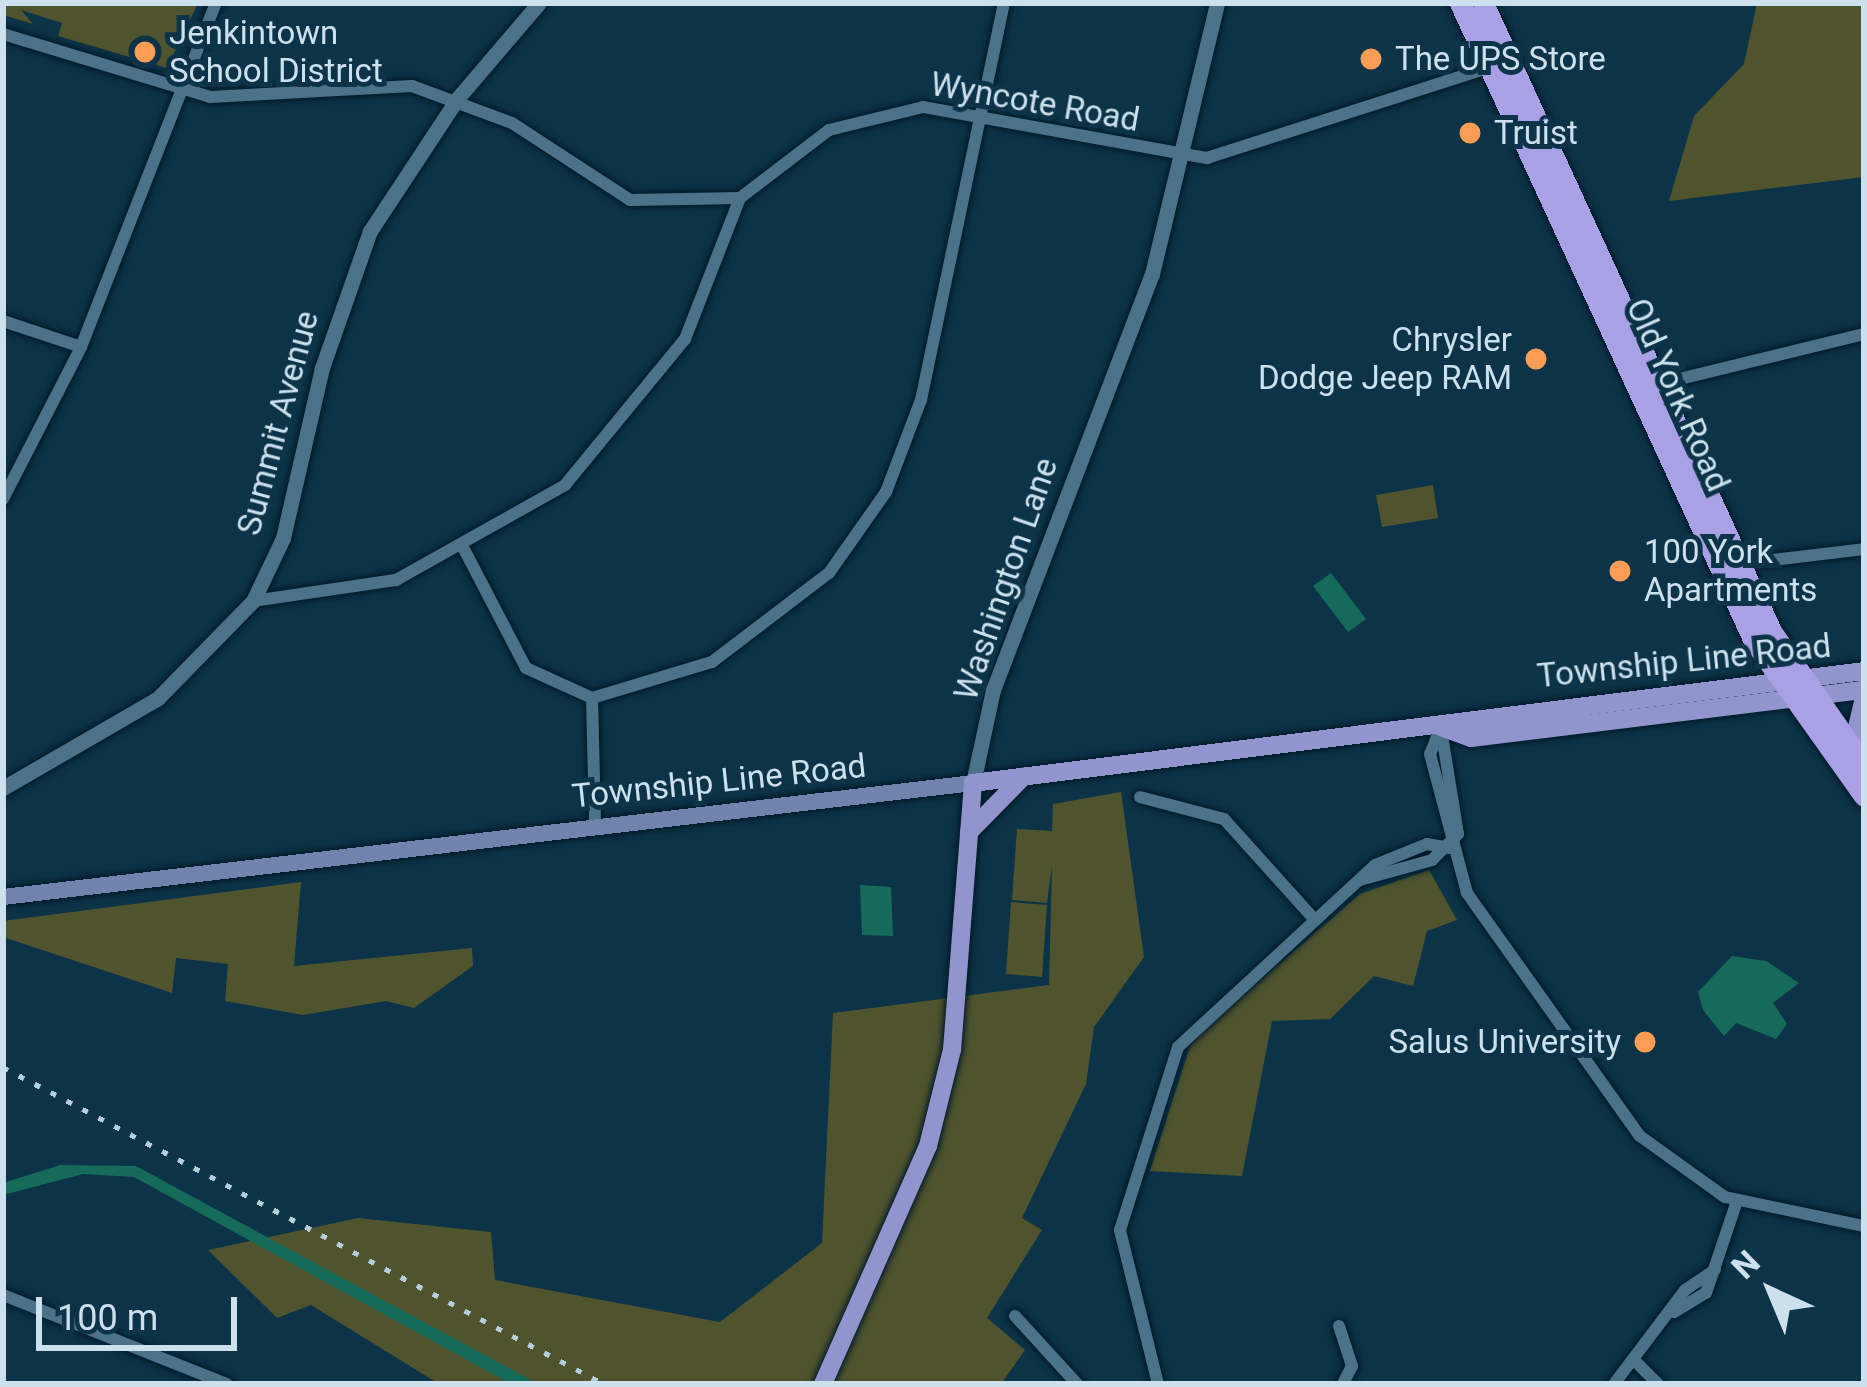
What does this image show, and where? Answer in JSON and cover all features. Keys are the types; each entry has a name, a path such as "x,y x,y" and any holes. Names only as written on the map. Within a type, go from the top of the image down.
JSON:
{"highway":[{"name":"Old York Road","path":"1460,3 1500,62 1802,694 1864,796"},
{"name":"Old York Road","path":"1483,3 1500,62"},
{"name":"Old York Road","path":"1651,386 1778,682 1802,694 1858,758"}],"main road":[{"name":"Township Line Road","path":"1802,694 1864,671"},
{"name":"Township Line Road","path":"3,897 1441,728 1778,682"},
{"name":"Township Line Road","path":"1441,728 1471,738 1802,694 1864,694"},
{"path":"1858,758 1851,720 1864,694"},
{"path":"969,832 1028,774"},
{"name":"Washington Lane","path":"823,1384 928,1146 952,1050 973,783"}],"street":[{"path":"3,499 81,347 216,3"},
{"name":"Summit Avenue","path":"3,788 158,698 253,601 283,538 344,287 457,99 538,3"},
{"path":"465,551 526,668 592,698 681,676 759,635 869,521 921,400 973,116 1004,3"},
{"name":"Washington Lane","path":"973,783 993,690 1152,274 1217,3"},
{"path":"3,34 183,91 243,100 374,82 457,99 631,200 740,198 708,289 654,388 565,485 465,551 356,591 253,601"},
{"name":"Wyncote Road","path":"740,198 861,117 923,107 1182,155 1224,155 1500,62"},
{"path":"3,321 81,347"},
{"path":"1651,386 1864,334"},
{"path":"1738,564 1864,549"},
{"path":"592,698 595,824"},
{"path":"1441,728 1430,754 1450,848 1467,893 1640,1136 1737,1201 1864,1226"},
{"path":"1140,796 1224,819 1316,920"},
{"path":"1153,1383 1120,1230 1172,1060 1194,1026 1359,880 1450,848"},
{"path":"1614,1384 1714,1270 1737,1201"},
{"path":"3,1295 198,1379 227,1384"},
{"path":"1015,1316 1077,1384"},
{"path":"1339,1326 1352,1366 1343,1384"},
{"path":"1637,1363 1658,1384"}],"shaded area":[{"name":"Jenkintown School District","path":"3,3 198,3 167,68 58,36 62,23 21,10 33,24 3,15"},
{"path":"1757,3 1864,3 1864,177 1669,201 1694,116 1744,64"},
{"path":"1433,485 1438,518 1382,527 1376,495"},
{"path":"1331,573 1366,619 1348,632 1313,586"},
{"path":"1121,792 1144,957 1094,1027 1086,1084 1022,1218 1042,1230 987,1318 1025,1350 1001,1384 439,1384 311,1305 277,1318 208,1250 358,1218 491,1232 495,1280 720,1322 822,1243 833,1013 1049,985 1052,865 1047,903 1012,900 1017,829 1052,831 1053,804"},
{"path":"1429,870 1457,920 1427,931 1413,986 1374,976 1330,1019 1272,1021 1242,1176 1150,1171 1190,1046 1210,1024 1360,894"},
{"path":"301,882 294,966 472,948 473,966 414,1008 386,1001 303,1015 225,1001 228,964 176,958 172,993 3,937 3,921"},
{"path":"860,885 891,887 893,936 862,935"},
{"path":"1011,902 1047,905 1042,977 1006,974"},
{"path":"1732,956 1766,961 1799,983 1773,1003 1787,1024 1776,1039 1736,1023 1724,1036 1703,1010 1698,992"},
{"path":"60,1165 136,1166 538,1384 511,1384 134,1177 83,1174 3,1195 3,1183"}],"railway":[{"path":"3,1067 604,1384"}],"place":[{"name":"Jenkintown School District","path":"145,52"},
{"name":"The UPS Store","path":"1371,59"},
{"name":"Truist","path":"1470,133"},
{"name":"Chrysler Dodge Jeep RAM","path":"1536,359"},
{"name":"100 York Apartments","path":"1620,571"},
{"name":"Salus University","path":"1645,1042"}]}
